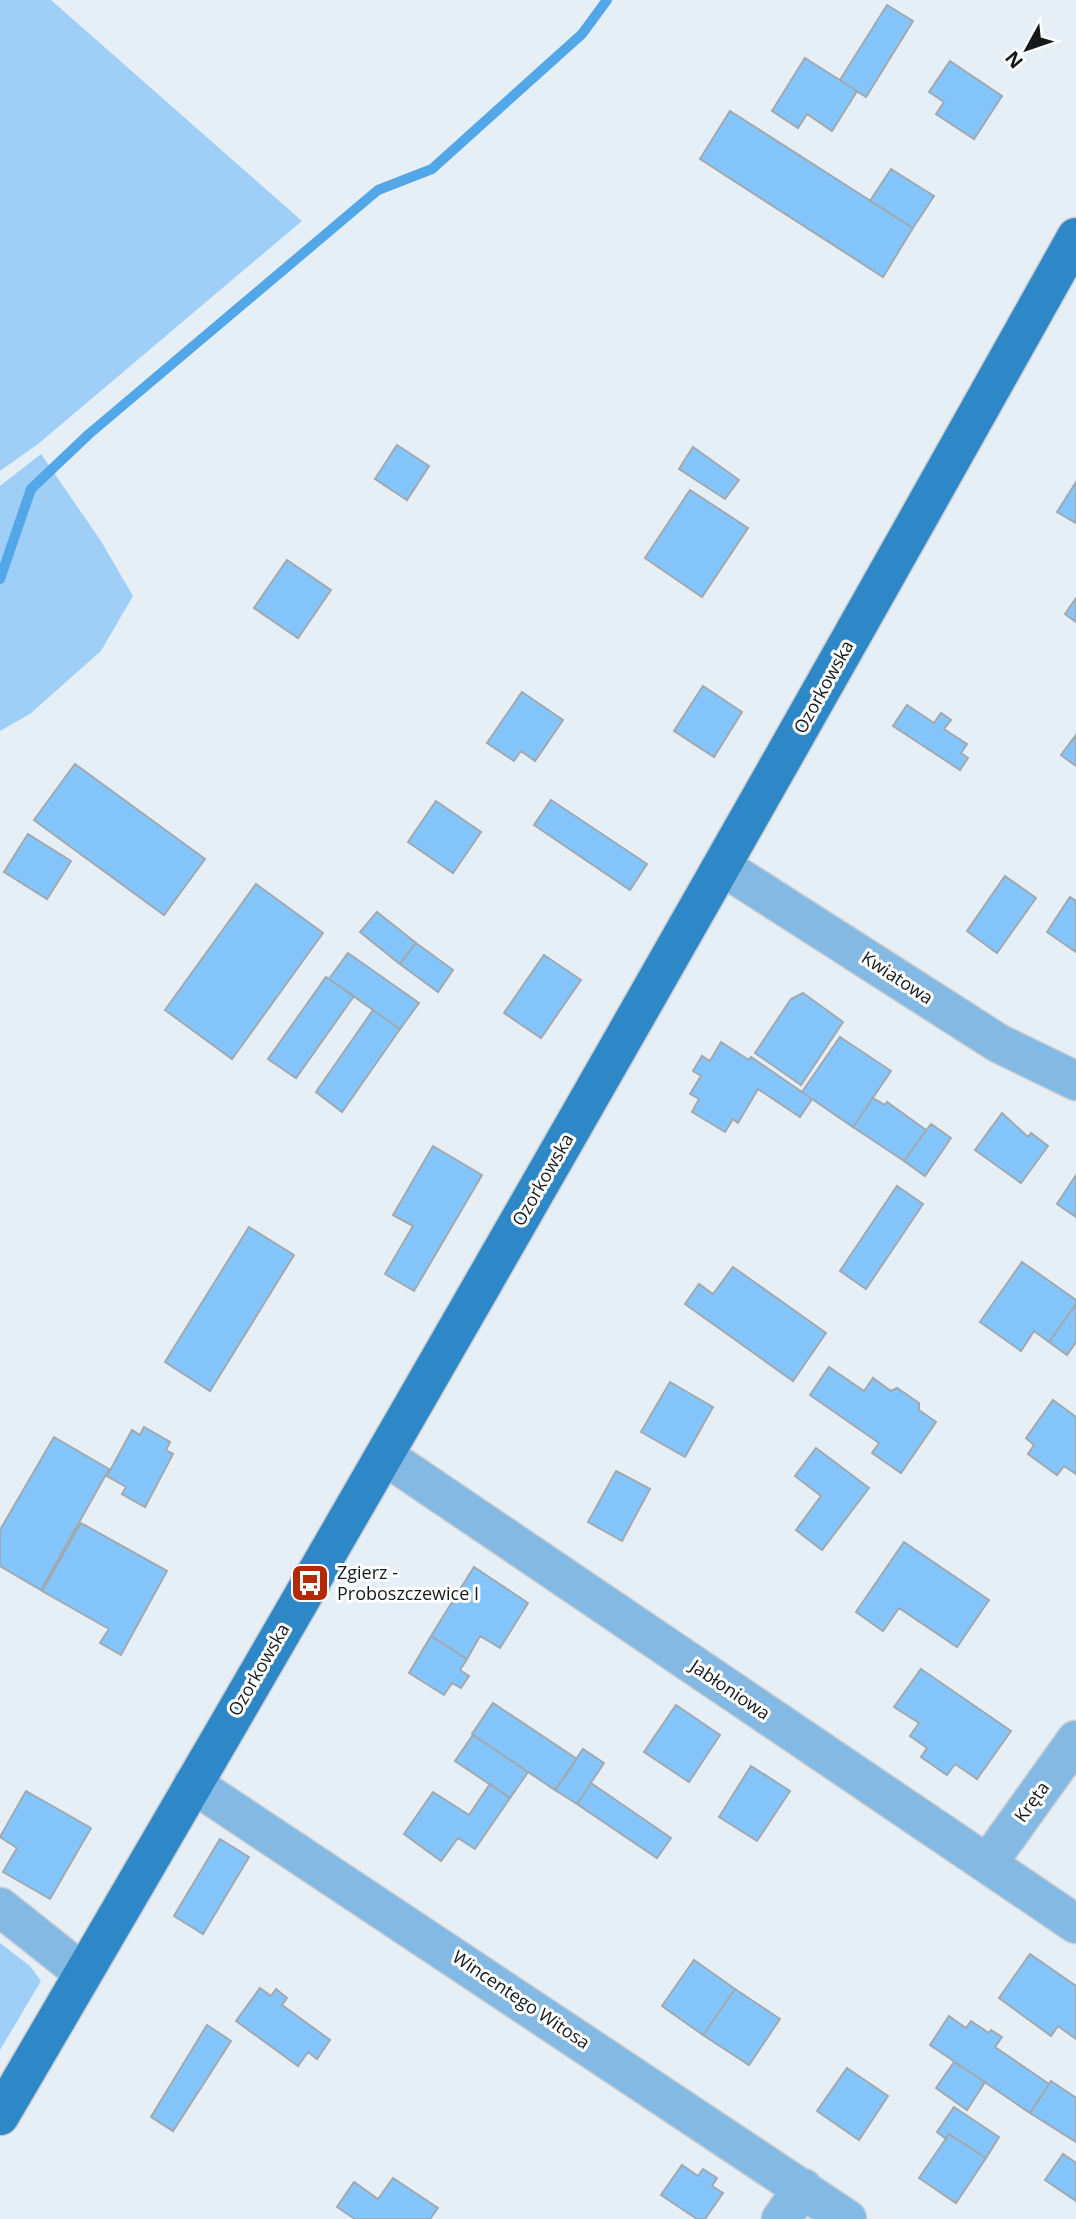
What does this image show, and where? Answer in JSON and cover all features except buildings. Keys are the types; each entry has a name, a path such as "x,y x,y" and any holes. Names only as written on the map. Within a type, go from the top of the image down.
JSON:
{"main road":[{"name":"Ozorkowska","path":"0,2116 385,1456 1073,251"}],"street":[{"name":"Kwiatowa","path":"723,867 998,1042 1076,1080"},
{"name":"Jabłoniowa","path":"385,1456 1076,1924"},
{"name":"Kręta","path":"988,1863 1076,1740"},
{"name":"Wincentego Witosa","path":"193,1784 847,2219"},
{"path":"0,1907 83,1973"},
{"path":"781,2219 803,2188"}],"shaded area":[{"path":"0,0 51,0 302,221 38,444 0,471"},
{"path":"41,454 101,541 133,596 101,651 30,714 0,731 0,486"},
{"path":"0,1943 30,1966 41,1981 0,2050"}],"waterway":[{"path":"0,579 31,489 89,434 378,190 432,169 582,34 607,0"}],"place":[{"name":"Zgierz - Proboszczewice I","path":"310,1583"}]}
